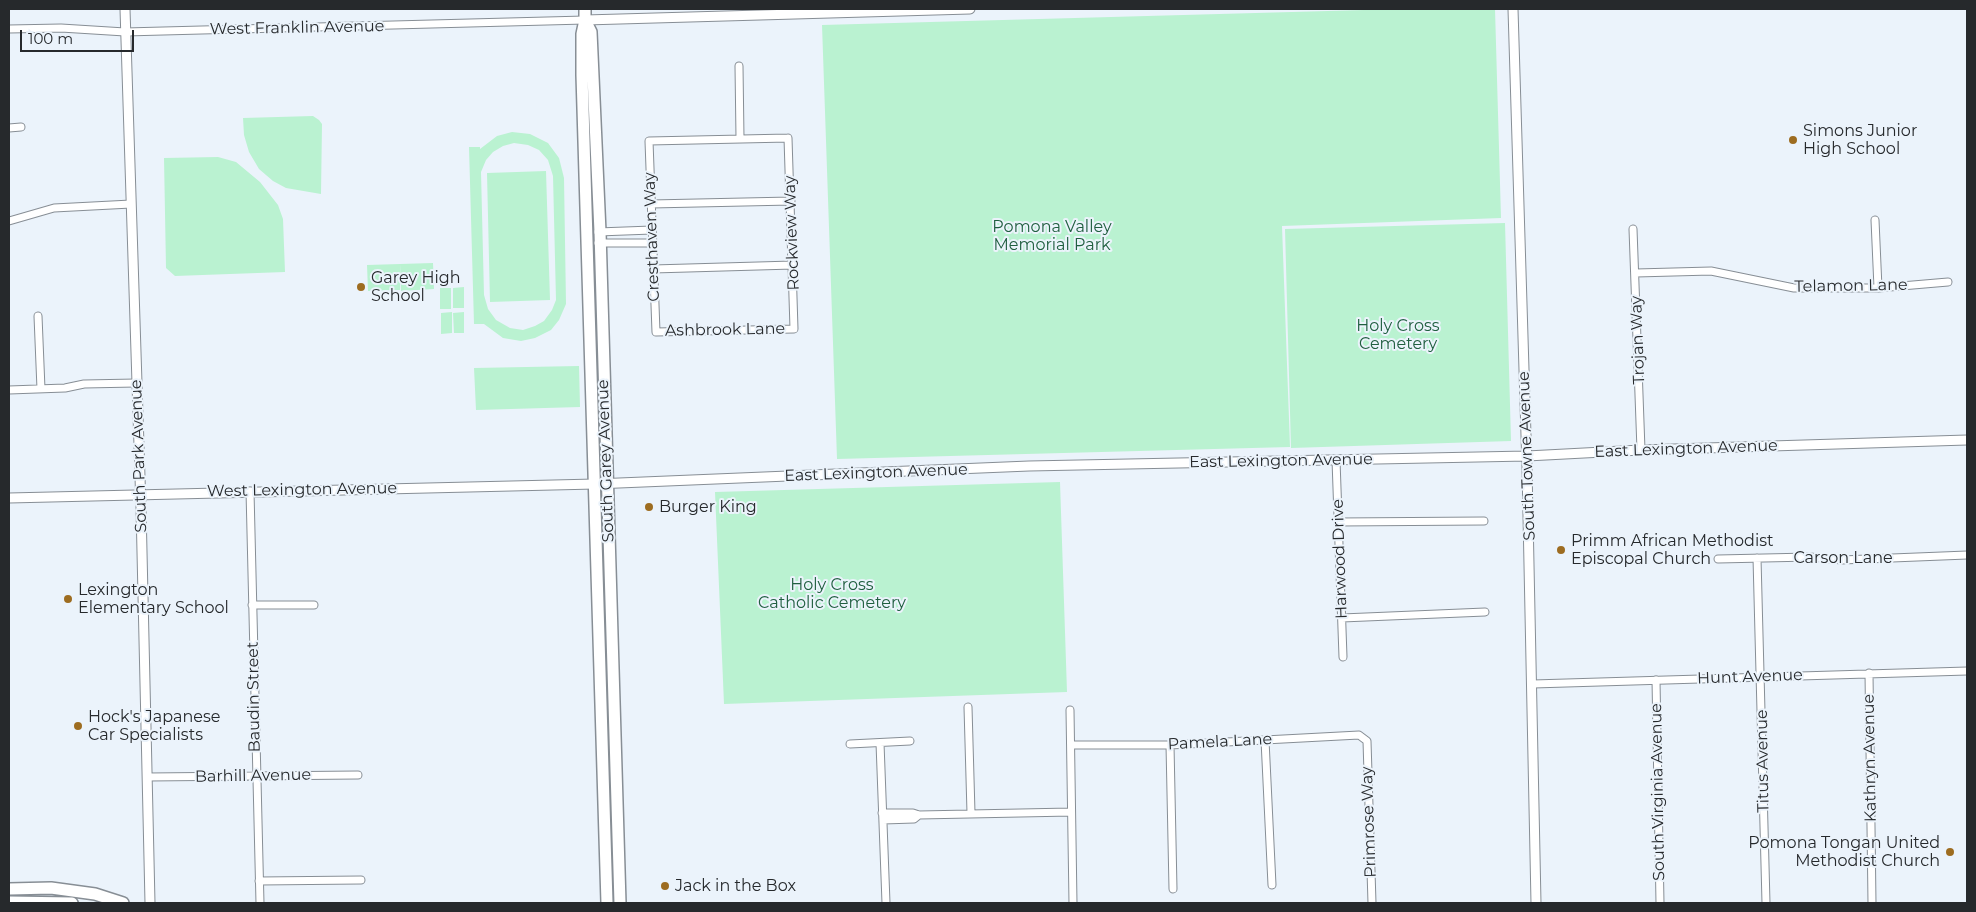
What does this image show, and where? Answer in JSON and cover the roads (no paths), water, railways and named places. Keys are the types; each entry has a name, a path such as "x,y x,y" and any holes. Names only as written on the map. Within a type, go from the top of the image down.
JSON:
{"main road":[{"name":"South Garey Avenue","path":"585,14 591,32 600,238 603,777 607,903"},
{"name":"South Garey Avenue","path":"585,14 582,34 582,74 587,238 616,776 620,903"},
{"path":"603,777 616,776"},
{"path":"45,888 45,902"},
{"path":"9,889 45,888 95,894 123,903"},
{"path":"9,902 72,903"}],"street":[{"name":"South Park Avenue","path":"125,9 148,777 150,903"},
{"path":"585,14 970,9"},
{"name":"South Towne Avenue","path":"1513,9 1533,684 1536,903"},
{"name":"West Franklin Avenue","path":"9,29 61,28 125,32 585,14"},
{"path":"739,66 740,138"},
{"path":"9,128 21,127"},
{"name":"Rockview Way","path":"740,138 788,138 794,329"},
{"name":"Cresthaven Way","path":"656,332 649,141 740,138"},
{"path":"651,204 791,200"},
{"path":"9,221 54,208 131,204"},
{"path":"1875,220 1878,288"},
{"name":"Trojan Way","path":"1634,229 1641,450"},
{"path":"587,238 600,238 652,230"},
{"path":"587,238 653,243"},
{"path":"653,268 793,265"},
{"name":"Telamon Lane","path":"1636,273 1711,271 1794,288 1878,288 1948,282"},
{"path":"38,316 41,389"},
{"name":"Ashbrook Lane","path":"656,332 794,329"},
{"path":"9,390 65,388 84,384 136,383"},
{"name":"East Lexington Avenue","path":"601,484 1029,466 1527,456 1641,450 1967,440"},
{"name":"Harwood Drive","path":"1336,460 1343,657"},
{"name":"West Lexington Avenue","path":"9,498 601,484"},
{"name":"Baudin Street","path":"250,491 255,777 260,903"},
{"path":"1338,522 1484,521"},
{"name":"Carson Lane","path":"1718,559 1810,558 1842,560 1967,555"},
{"name":"Titus Avenue","path":"1756,558 1766,903"},
{"path":"252,605 314,605"},
{"path":"1342,618 1485,612"},
{"name":"Hunt Avenue","path":"1533,684 1967,671"},
{"name":"Kathryn Avenue","path":"1868,673 1872,903"},
{"name":"South Virginia Avenue","path":"1656,680 1660,903"},
{"path":"968,707 971,814"},
{"path":"1070,710 1073,903"},
{"name":"Pamela Lane","path":"1072,745 1170,745 1359,735 1367,740"},
{"path":"1265,740 1272,885"},
{"name":"Primrose Way","path":"1367,740 1372,903"},
{"path":"850,744 910,741"},
{"path":"880,743 886,903"},
{"path":"1170,745 1174,889"},
{"name":"Barhill Avenue","path":"148,777 358,775"},
{"path":"883,817 914,819 919,815 1071,812"},
{"path":"259,881 361,880"}],"place":[{"name":"Simons Junior High School","path":"1793,140"},
{"name":"Garey High School","path":"361,287"},
{"name":"Burger King","path":"649,507"},
{"name":"Primm African Methodist Episcopal Church","path":"1561,550"},
{"name":"Lexington Elementary School","path":"68,599"},
{"name":"Hock's Japanese Car Specialists","path":"78,726"},
{"name":"Pomona Tongan United Methodist Church","path":"1950,852"},
{"name":"Jack in the Box","path":"665,886"}],"park label":[{"name":"Pomona Valley Memorial Park","path":"1052,236"},
{"name":"Holy Cross Cemetery","path":"1398,335"},
{"name":"Holy Cross Catholic Cemetery","path":"832,594"}]}
